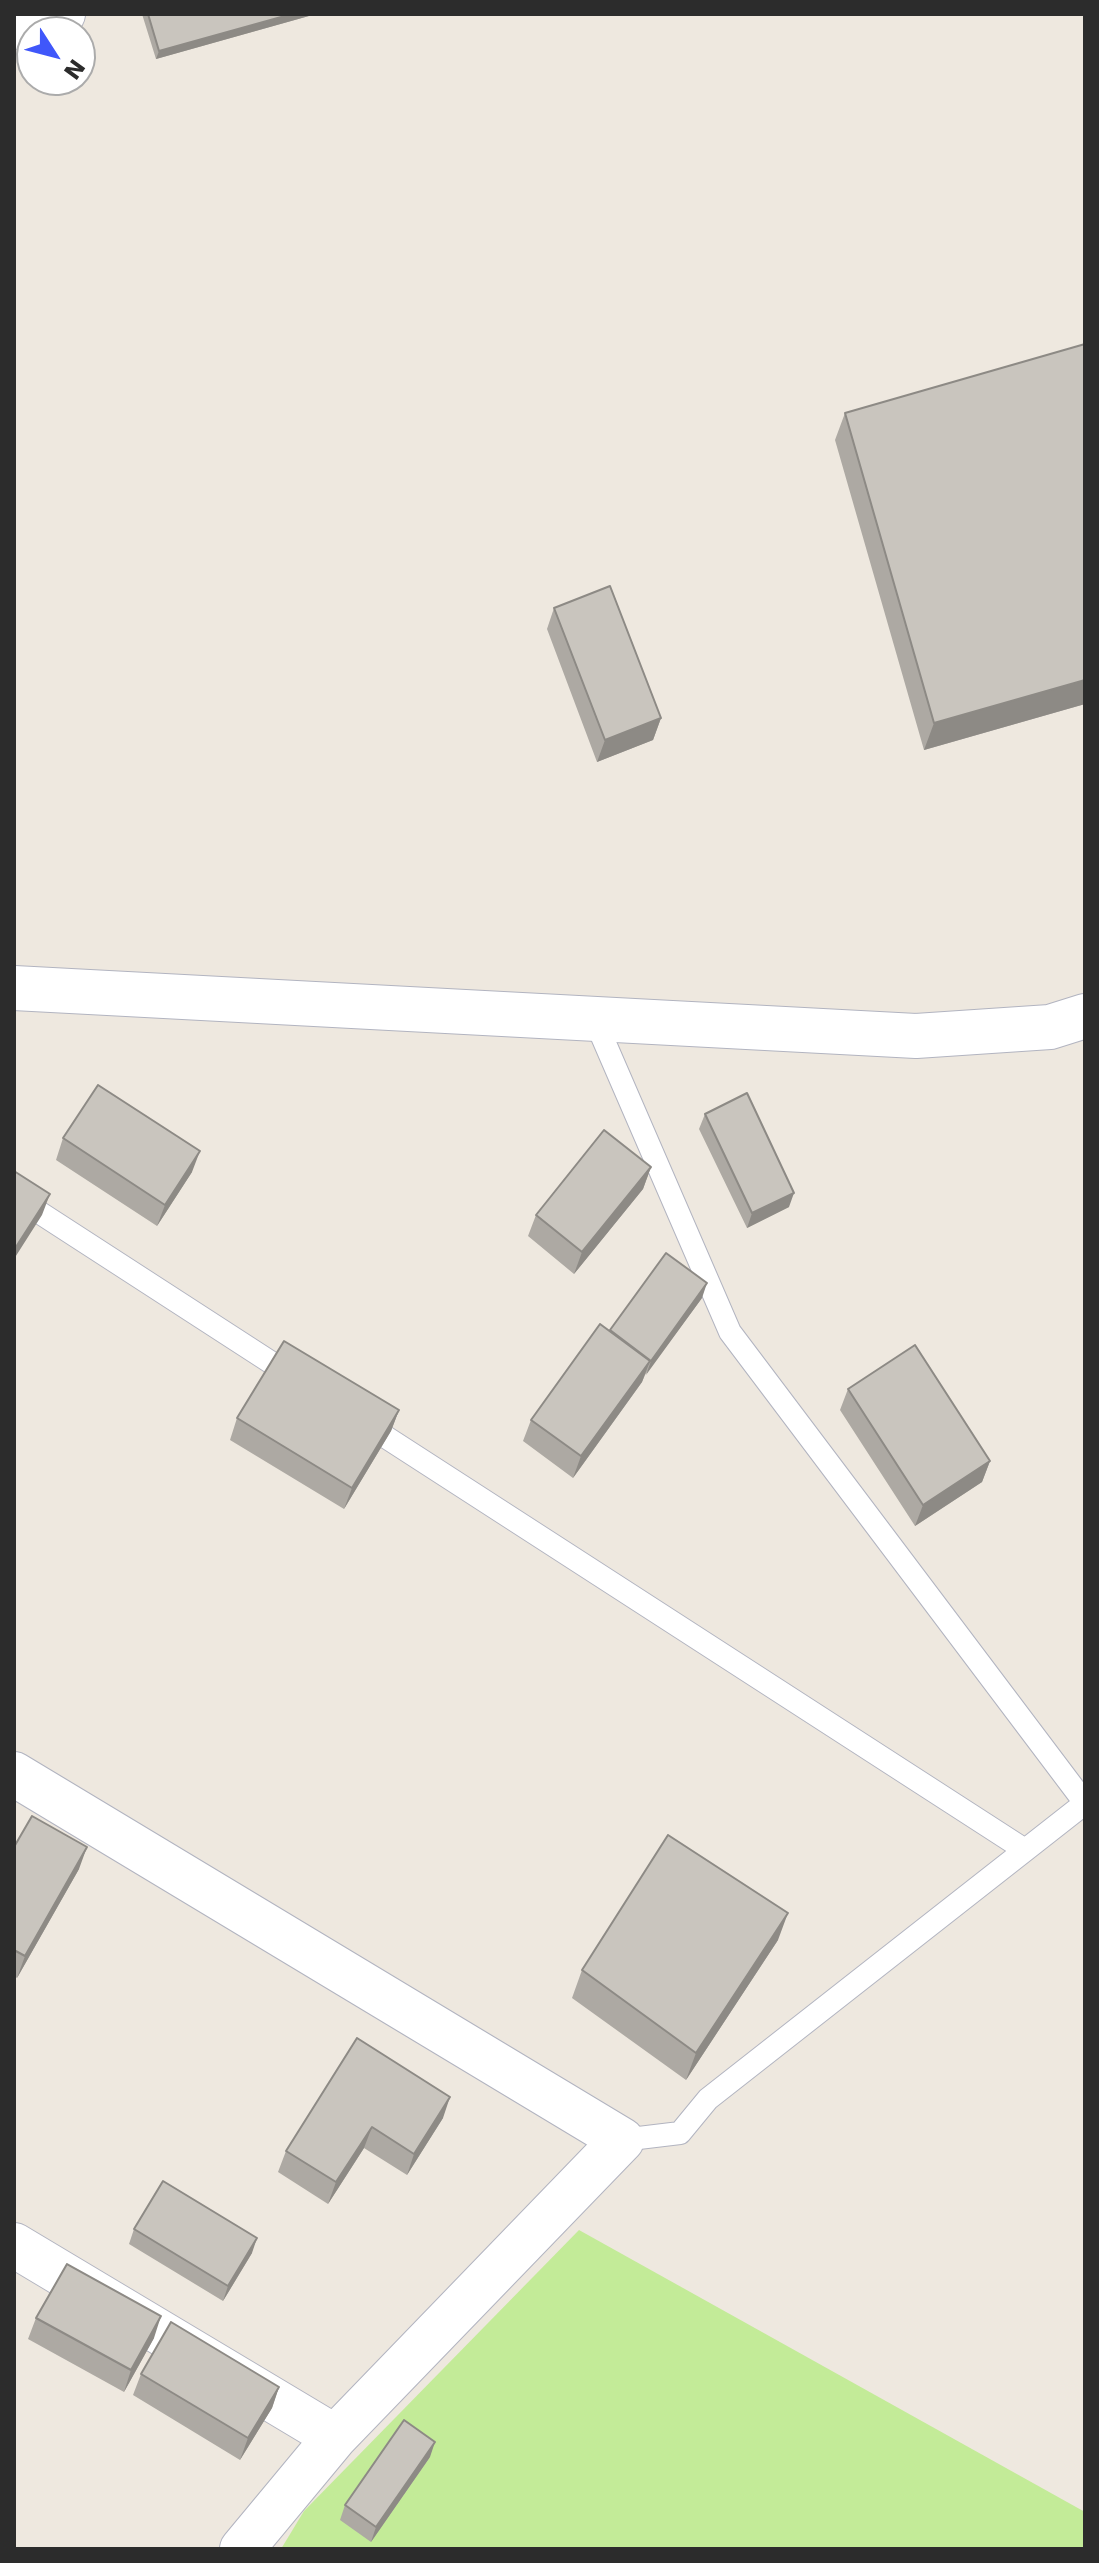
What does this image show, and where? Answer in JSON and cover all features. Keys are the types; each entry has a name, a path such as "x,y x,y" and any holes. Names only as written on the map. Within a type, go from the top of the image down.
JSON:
{"street":[{"path":"14,27 63,14"},
{"path":"14,988 916,1036 1050,1027 1085,1016"},
{"path":"14,1774 622,2140 335,2437 242,2549"},
{"path":"14,2245 335,2437"}],"lane":[{"path":"594,1018 730,1332 1084,1804 708,2099 680,2133 622,2140"},
{"path":"14,1196 307,1385"},
{"path":"347,1411 1025,1850"}],"green space":[{"path":"579,2230 1085,2512 1085,2549 281,2549 304,2511"}],"building":[{"path":"148,14 292,14 159,51"},
{"path":"1085,344 1085,680 934,723 845,413"},
{"path":"610,586 661,718 605,740 554,608"},
{"path":"98,1085 200,1151 165,1205 63,1138"},
{"path":"747,1093 794,1193 752,1213 705,1114"},
{"path":"604,1130 651,1167 582,1252 536,1215"},
{"path":"14,1171 50,1194 14,1250"},
{"path":"666,1253 707,1283 651,1361 610,1330"},
{"path":"600,1324 650,1361 581,1456 531,1420"},
{"path":"284,1341 399,1410 352,1488 237,1418"},
{"path":"915,1345 990,1461 923,1505 848,1389"},
{"path":"32,1816 87,1847 25,1956 14,1950 14,1847"},
{"path":"668,1835 788,1913 696,2053 582,1970"},
{"path":"357,2038 450,2097 414,2154 372,2127 336,2182 286,2151"},
{"path":"163,2181 257,2238 228,2286 134,2229"},
{"path":"67,2264 161,2316 131,2370 36,2318"},
{"path":"171,2322 279,2387 248,2438 141,2374"},
{"path":"404,2420 435,2442 376,2527 345,2505"}]}
